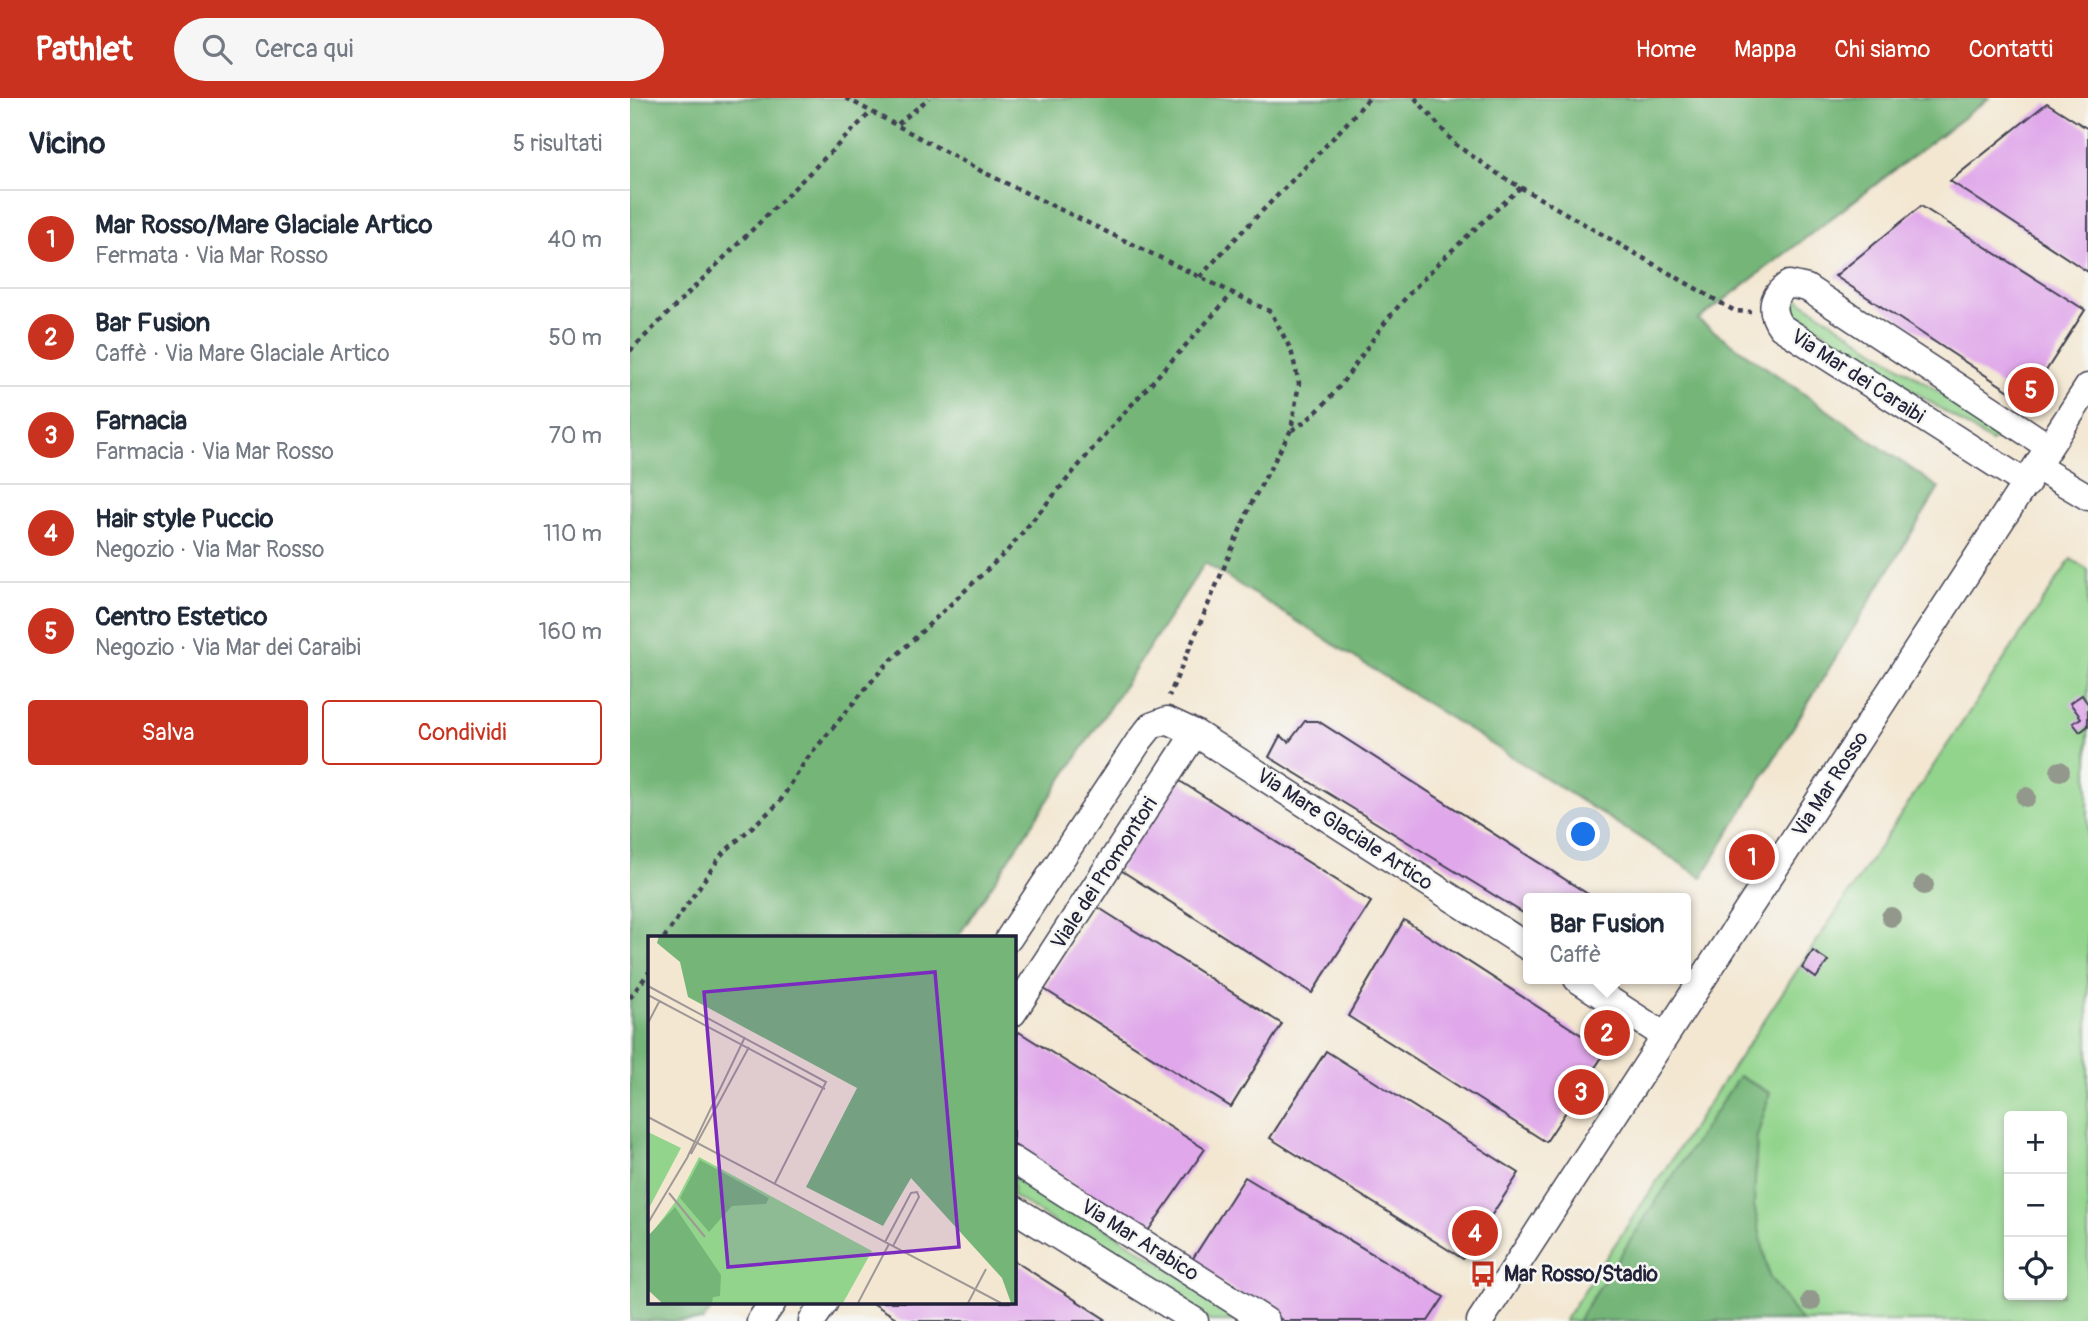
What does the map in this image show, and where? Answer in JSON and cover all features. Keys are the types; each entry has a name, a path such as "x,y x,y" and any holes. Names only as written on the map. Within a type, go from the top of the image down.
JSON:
{"street":[{"name":"Via Mar dei Caraibi","path":"2038,466 1807,288 1789,284 1776,295 1773,313 1781,327 2038,466 2088,497"},
{"name":"Via Mar Rosso","path":"1479,1321 2088,387"},
{"name":"Via Mare Glaciale Artico","path":"1159,721 1176,721 1523,944"},
{"name":"Viale dei Promontori","path":"1010,936 1139,741 1159,721"},
{"name":"Viale dei Promontori","path":"1015,1010 1195,733"},
{"path":"1585,984 1665,1036"},
{"name":"Via Mar Arabico","path":"1015,1161 1266,1321"},
{"name":"Via Mar Arabico","path":"1015,1209 1195,1321"},
{"path":"760,1321 771,1304"},
{"path":"812,1321 824,1304"}],"path":[{"path":"845,98 898,124 983,172 1270,312 1292,350 1298,383 1291,430 1252,502 1159,721"},
{"path":"898,124 929,98"},
{"path":"1200,277 1246,225 1324,151 1369,98"},
{"path":"1415,98 1455,144 1521,187 1735,311 1773,313"},
{"path":"630,351 872,112"},
{"path":"1291,430 1307,422 1397,307 1521,187"},
{"path":"665,936 722,854 779,803 806,760 882,669 1007,551 1106,433 1233,293"},
{"path":"630,998 648,973"}],"green space":[{"path":"630,98 1989,98 1698,320 1939,488 1702,877 1205,563 958,936 648,936 648,1304 715,1304 703,1321 630,1321"},
{"path":"1791,299 1798,299 1997,430 2000,437 1991,442 1791,310 1787,303"},
{"path":"2071,559 2088,570 2088,1321 1564,1321"},
{"path":"1739,1076 1770,1093 1757,1137 1754,1205 1769,1276 1801,1321 1577,1321"},
{"path":"1015,1171 1253,1321 1210,1321 1015,1197"}],"building":[{"path":"2047,103 2088,129 2088,272 1950,181"},
{"path":"1921,206 2085,310 2026,402 1835,276"},
{"path":"2082,695 2088,704 2088,726 2080,732 2073,723 2081,718 2070,703"},
{"path":"1305,721 1318,721 1586,893 1523,893 1523,913 1269,757 1280,736 1289,742"},
{"path":"1175,778 1371,902 1312,993 1119,869"},
{"path":"1096,906 1282,1024 1231,1107 1044,989"},
{"path":"1404,920 1606,1051 1546,1142 1348,1016"},
{"path":"1813,951 1828,961 1816,978 1802,968"},
{"path":"1019,1032 1205,1149 1148,1231 1015,1145 1015,1038"},
{"path":"1326,1051 1519,1173 1463,1259 1270,1138"},
{"path":"1245,1177 1444,1297 1428,1321 1284,1321 1190,1263"},
{"path":"1015,1261 1105,1319 1103,1321 901,1321 874,1304 1015,1304"}],"place":[{"name":"Centro Estetico","path":"2031,390"},
{"name":"Mar Rosso/Mare Glaciale Artico","path":"1752,857"},
{"name":"Bar Fusion","path":"1607,1033"},
{"name":"Farnacia","path":"1581,1092"},
{"name":"Hair style Puccio","path":"1475,1233"},
{"name":"Mar Rosso/Stadio","path":"1483,1274"}]}
